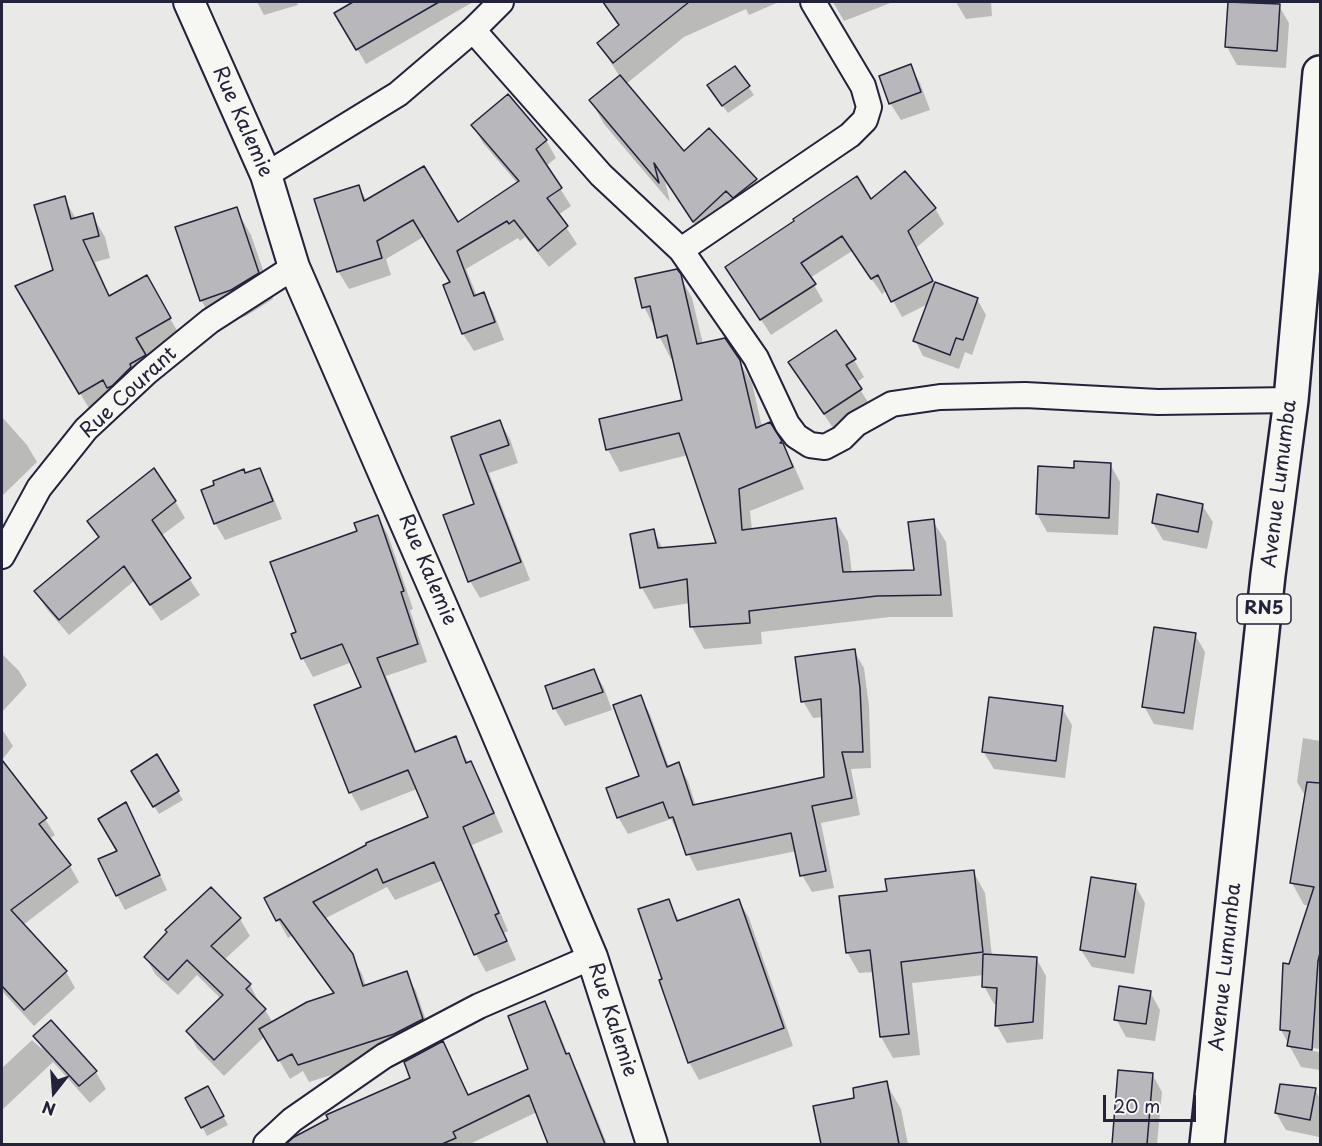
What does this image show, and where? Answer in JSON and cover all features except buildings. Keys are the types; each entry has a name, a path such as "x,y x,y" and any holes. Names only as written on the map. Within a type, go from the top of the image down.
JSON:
{"highway":[{"name":"Avenue Lumumba","path":"1207,1144 1268,575 1291,400 1320,73"}],"street":[{"name":"Rue Kalemie","path":"189,2 266,175 294,267 488,710 592,957 652,1144"},
{"path":"266,175 398,94 473,30 501,2"},
{"path":"681,250 850,135 865,120 869,107 863,86 813,2"},
{"path":"473,30 600,175 681,250 756,358 787,424 796,436 810,445 825,447 842,438 856,424 892,404 940,397 1025,395 1158,402 1291,400"},
{"name":"Rue Courant","path":"2,556 39,488 86,429 146,373 210,321 294,267"},
{"path":"266,1144 292,1120 384,1056 479,1006 592,957"}]}
